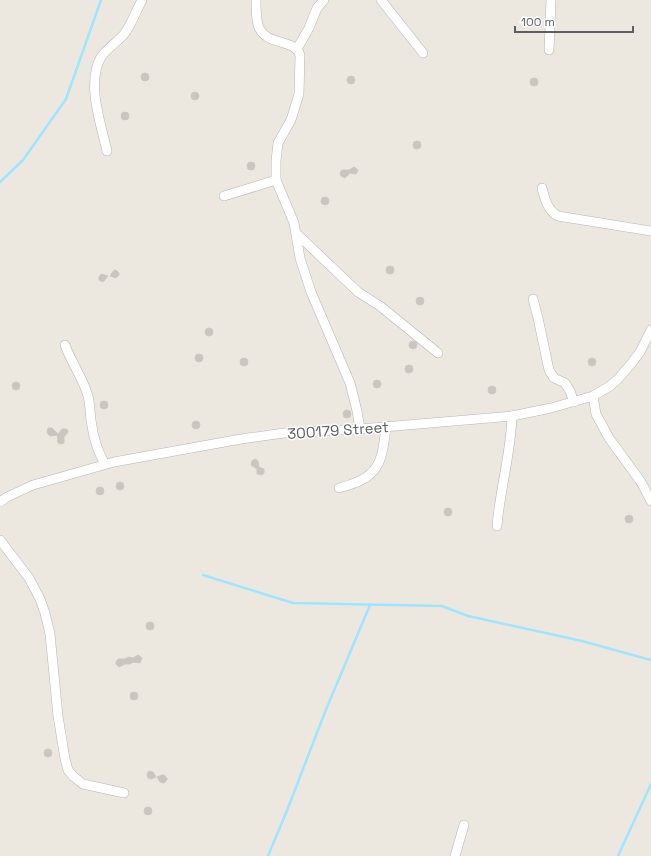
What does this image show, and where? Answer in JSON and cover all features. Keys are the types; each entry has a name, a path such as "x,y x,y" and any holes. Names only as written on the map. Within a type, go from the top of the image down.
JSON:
{"street":[{"path":"108,151 97,108 95,94 96,73 101,57 128,29 142,0"},
{"path":"256,0 258,25 265,36 271,40 297,49"},
{"path":"324,0 317,8 309,28 297,49 300,59 298,94 291,120 278,143 276,180 294,223 300,258 311,292 350,383 360,428"},
{"path":"381,0 423,53"},
{"path":"549,50 551,0"},
{"path":"224,196 276,180"},
{"path":"542,188 546,203 550,210 558,216 651,231"},
{"path":"297,234 358,292 380,306 438,353"},
{"path":"533,298 549,370 554,378 565,383 574,402"},
{"name":"300179 Street","path":"0,502 7,497 33,485 105,464 264,435 512,416 574,402 602,392 618,379 640,352 651,330"},
{"path":"65,345 69,358 86,389 96,448 105,464"},
{"path":"593,396 596,414 609,438 641,482 651,500"},
{"path":"497,526 500,500 510,447 512,416"},
{"path":"339,488 360,481 375,469 380,462 383,453 386,426"},
{"path":"0,540 29,578 38,594 45,613 50,634 58,716 68,770 83,784 124,793"},
{"path":"455,856 464,825"}],"building":[{"path":"145,73 148,74 148,80 145,81 142,80 141,77 142,74"},
{"path":"349,76 353,76 355,80 353,84 349,84 347,82 347,78"},
{"path":"532,78 536,78 538,82 536,86 532,86 530,84 530,80"},
{"path":"193,92 197,92 199,96 197,100 193,100 191,98 191,94"},
{"path":"125,112 128,113 128,119 125,120 122,119 121,116 122,113"},
{"path":"417,141 420,142 420,148 417,149 414,148 413,145 414,142"},
{"path":"251,162 254,163 254,169 251,170 248,169 247,166 248,163"},
{"path":"354,167 358,170 356,174 350,173 345,178 341,176 340,173 342,170 349,170"},
{"path":"325,197 328,198 328,204 325,205 322,204 321,201 322,198"},
{"path":"390,266 393,267 393,273 390,274 387,273 386,270 387,267"},
{"path":"114,270 119,273 116,278 110,276"},
{"path":"101,274 108,276 103,282 99,280"},
{"path":"418,297 422,297 424,301 422,305 418,305 416,303 416,299"},
{"path":"207,328 211,328 213,332 211,336 207,336 205,334 205,330"},
{"path":"413,341 416,342 416,348 413,349 410,348 409,345 410,342"},
{"path":"197,354 201,354 203,358 201,362 197,362 195,360 195,356"},
{"path":"242,358 246,358 248,362 246,366 242,366 240,364 240,360"},
{"path":"592,358 595,359 595,365 592,366 589,365 588,362 589,359"},
{"path":"409,365 412,366 412,372 409,373 406,372 405,369 406,366"},
{"path":"375,380 379,380 381,384 379,388 375,388 373,386 373,382"},
{"path":"16,382 19,383 19,389 16,390 13,389 12,386 13,383"},
{"path":"492,386 495,387 495,393 492,394 489,393 488,390 489,387"},
{"path":"104,401 107,402 107,408 104,409 101,408 100,405 101,402"},
{"path":"347,410 350,411 350,417 347,418 344,417 343,414 344,411"},
{"path":"196,421 199,422 199,428 196,429 193,428 192,425 193,422"},
{"path":"48,428 52,428 58,434 62,429 67,429 68,432 64,437 64,443 58,443 57,435 50,436 47,432"},
{"path":"255,459 258,461 259,467 264,469 264,473 262,475 257,474 257,469 251,465 252,461"},
{"path":"120,482 123,483 123,489 120,490 117,489 116,486 117,483"},
{"path":"98,487 102,487 104,491 102,495 98,495 96,493 96,489"},
{"path":"448,508 451,509 451,515 448,516 445,515 444,512 445,509"},
{"path":"629,515 632,516 632,522 629,523 626,522 625,519 626,516"},
{"path":"148,622 152,622 154,626 152,630 148,630 146,628 146,624"},
{"path":"138,655 142,658 140,663 133,662 119,667 116,664 118,659 125,659 129,657 133,658"},
{"path":"132,692 136,692 138,696 136,700 132,700 130,698 130,694"},
{"path":"46,749 50,749 52,753 50,757 46,757 44,755 44,751"},
{"path":"149,771 153,772 156,777 151,779 148,778 147,774"},
{"path":"162,775 167,778 164,783 160,782 157,777"},
{"path":"146,807 150,807 152,811 150,815 146,815 144,813 144,809"}],"waterway":[{"path":"0,182 23,160 66,99 101,0"},
{"path":"203,575 293,603 442,606 468,616 582,641 651,660"},
{"path":"268,856 325,712 370,605"},
{"path":"618,856 651,784"}]}
